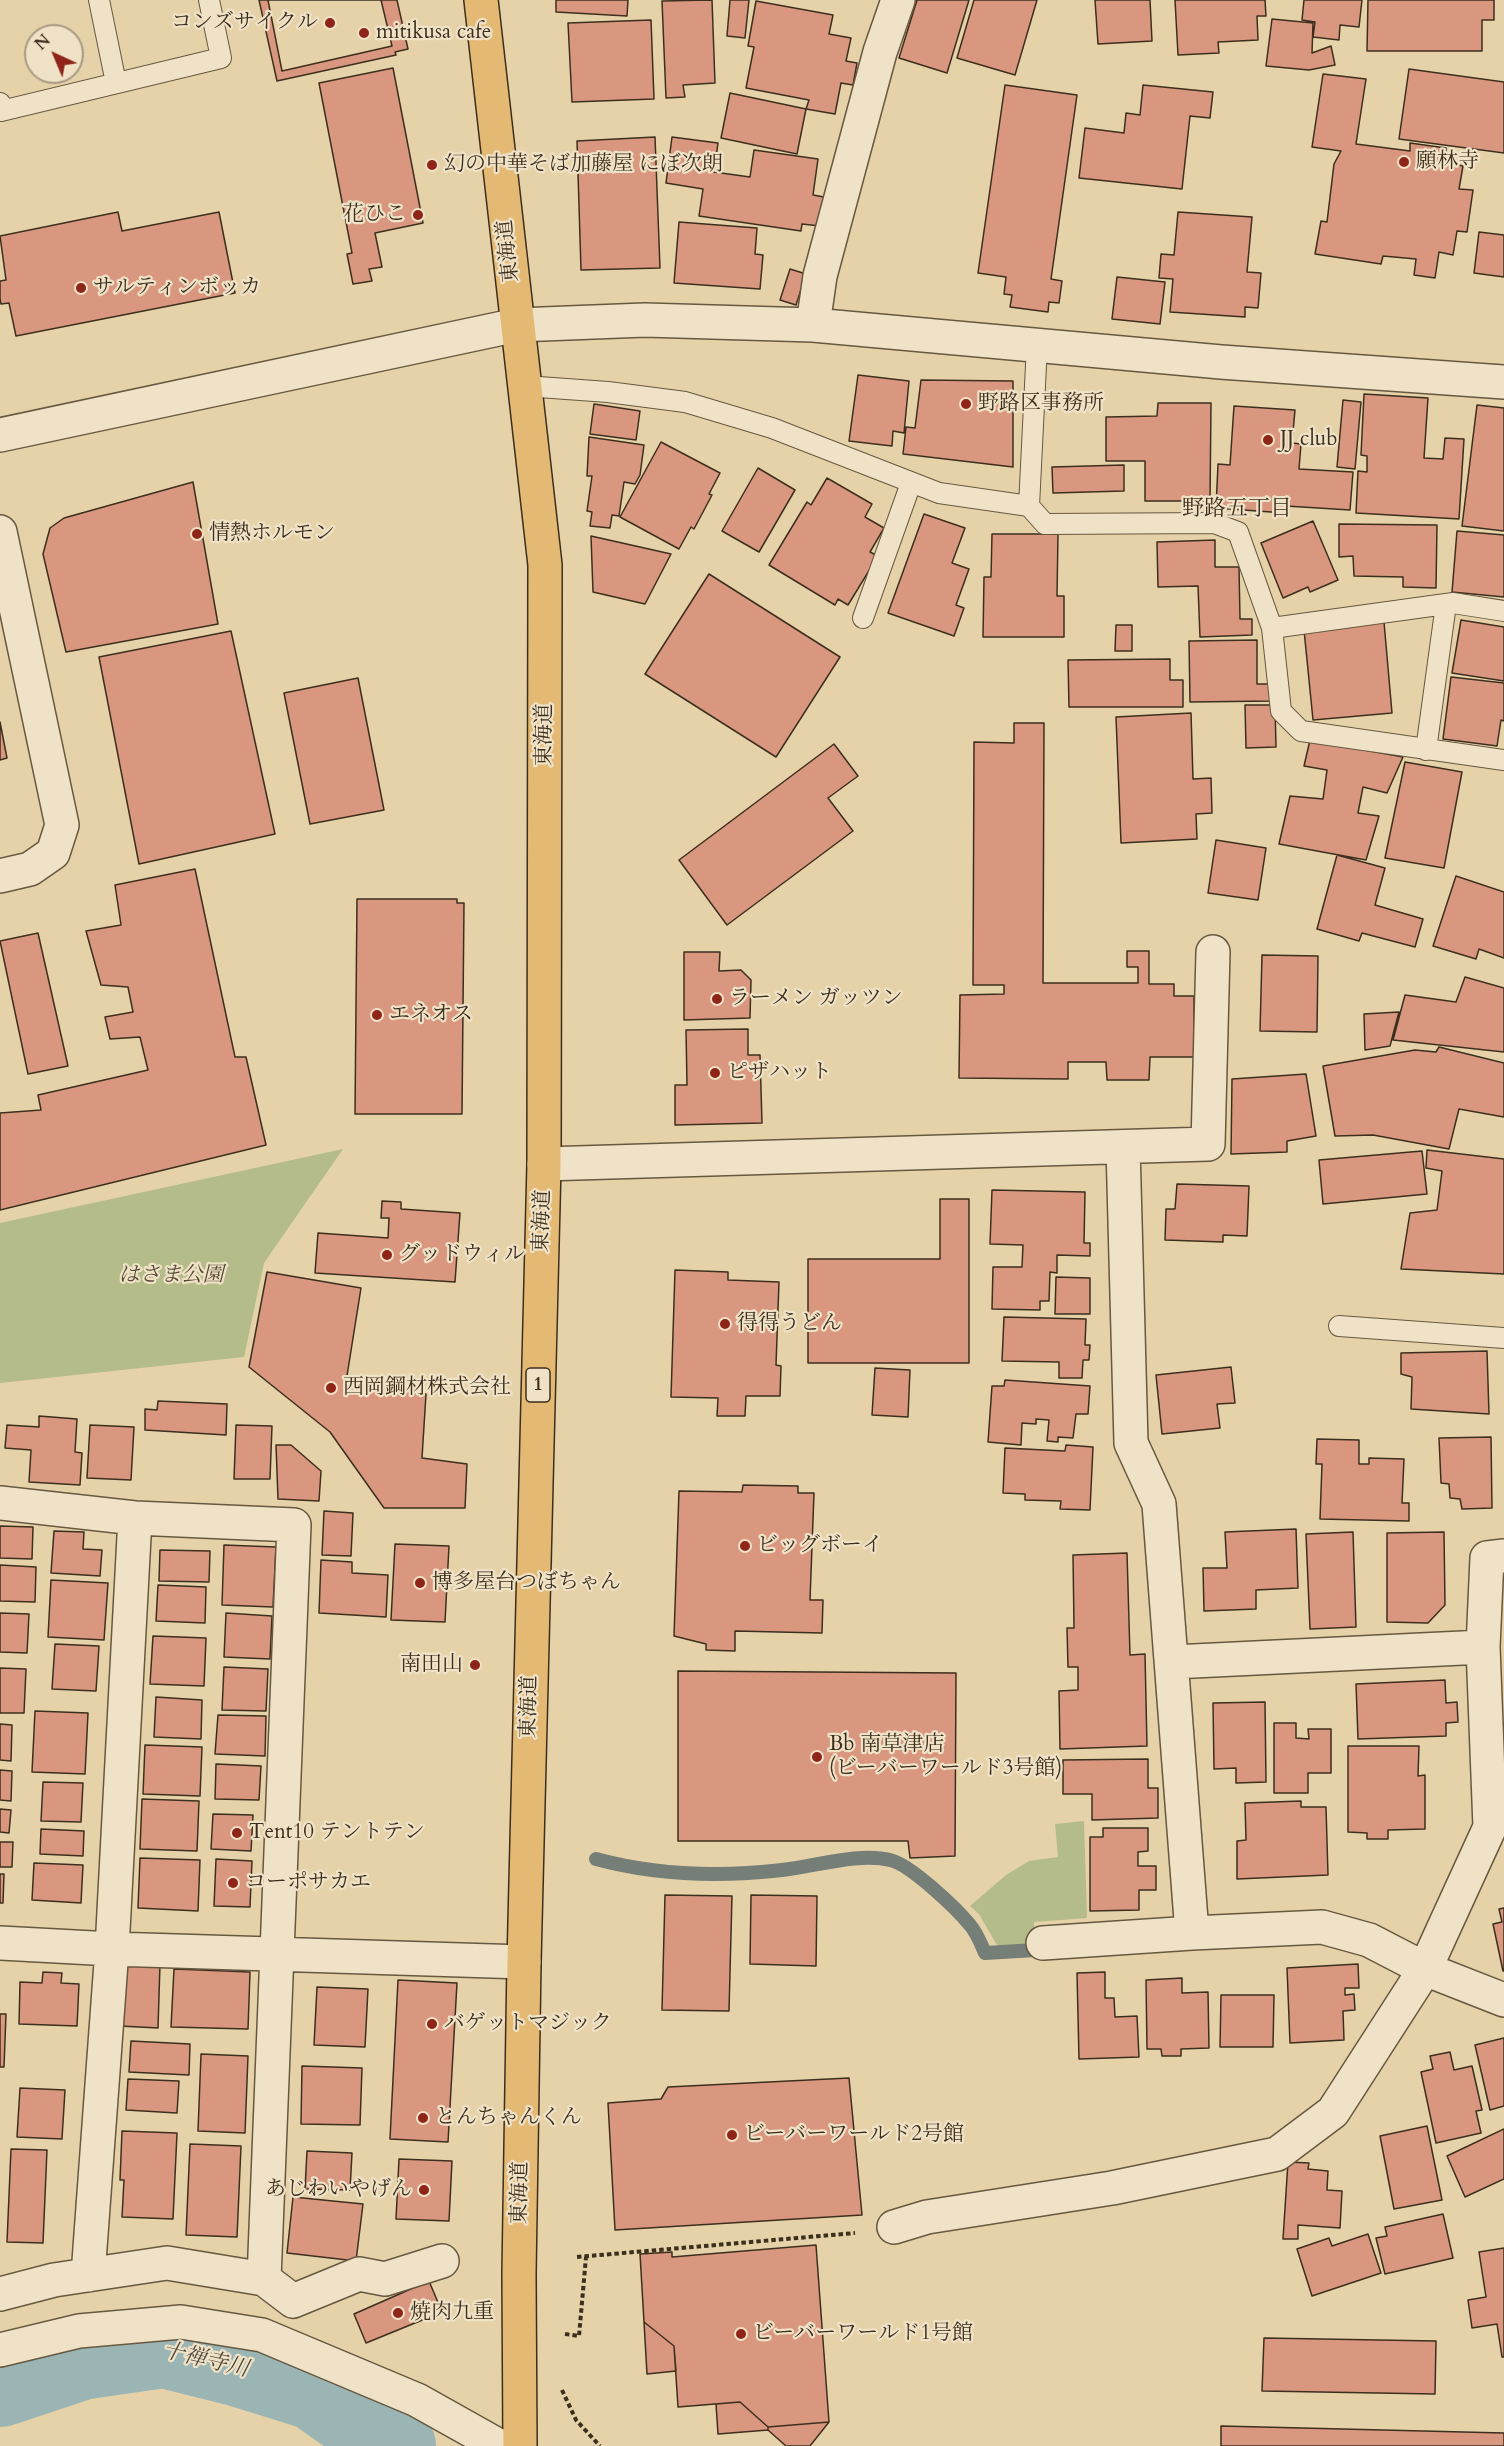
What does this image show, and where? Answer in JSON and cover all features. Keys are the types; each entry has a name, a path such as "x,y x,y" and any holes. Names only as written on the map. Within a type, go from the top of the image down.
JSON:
{"highway":[{"name":"東海道","path":"481,0 545,565 544,1164 524,1962 519,2274 520,2446"}],"street":[{"path":"813,325 820,276 880,52 898,0"},
{"path":"0,435 517,325 645,320 813,325 1504,382"},
{"path":"0,532 62,825 53,853 30,869 0,876"},
{"path":"544,1164 1208,1144 1213,952"},
{"path":"1123,1147 1131,1443 1159,1504 1173,1662 1192,1933"},
{"path":"0,1503 135,1518 294,1525 264,2279"},
{"path":"88,2275 112,1949 135,1518"},
{"path":"894,2227 927,2217 1112,2188 1277,2154 1333,2112 1425,1969 1490,1827 1483,1647 1487,1558 1504,1556"},
{"path":"1173,1662 1483,1647"},
{"path":"1043,1943 1322,1927 1369,1940 1425,1969 1504,2000"},
{"path":"0,1943 112,1949 524,1962"},
{"path":"262,2335 303,2315 361,2293 385,2279 442,2261"},
{"path":"0,2294 54,2280 167,2263 264,2279 292,2301 359,2274 385,2279"},
{"path":"0,2350 79,2331 182,2322 262,2335 417,2400 499,2446"}],"lane":[{"path":"99,0 116,83"},
{"path":"0,103 1,111 221,58 209,0"},
{"path":"1029,506 1036,345"},
{"path":"525,386 608,392 685,402 772,428 939,493 1029,506 1045,524 1214,523 1238,532 1272,628 1281,711 1301,731 1504,760"},
{"path":"863,618 911,483"},
{"path":"1272,628 1446,604 1504,611"},
{"path":"1426,750 1446,604"},
{"path":"1340,1326 1504,1338"}],"path":[{"path":"577,2257 861,2232 894,2227"},
{"path":"565,2334 579,2336 586,2258"}],"green space":[{"name":"はさま公園","path":"343,1149 264,1263 244,1357 0,1383 0,1223"},
{"path":"1084,1821 1087,1918 1034,1922 1035,1944 998,1947 979,1914 970,1906 1006,1875 1029,1861 1058,1857 1055,1824"}],"building":[{"name":"コンズサイクル","path":"259,0 397,0 408,49 395,52 396,55 277,81"},
{"name":"コンズサイクル","path":"268,0 381,0 392,46 282,71"},
{"path":"556,0 628,0 627,16 556,12"},
{"path":"712,0 715,83 683,85 685,97 666,98 662,1"},
{"path":"730,0 749,0 745,38 727,36"},
{"path":"917,0 969,0 947,73 899,58"},
{"path":"974,0 1037,0 1015,75 957,58"},
{"path":"1095,0 1150,0 1152,41 1098,44"},
{"path":"1175,0 1265,0 1266,16 1257,16 1258,40 1218,42 1219,53 1178,55"},
{"path":"1304,0 1362,0 1359,27 1340,25 1339,40 1313,37 1315,22 1302,20"},
{"path":"1368,0 1494,0 1494,20 1482,20 1482,51 1367,51"},
{"path":"756,1 833,15 829,34 851,38 846,61 857,63 853,85 841,83 835,114 806,109 809,100 746,88 754,47 748,46"},
{"path":"1272,19 1313,23 1312,53 1331,46 1335,65 1309,70 1266,66"},
{"path":"651,20 654,99 572,102 568,23"},
{"path":"393,68 423,223 375,233 382,267 369,269 372,281 353,284 347,254 352,253 319,83"},
{"path":"1409,69 1504,82 1504,153 1399,139"},
{"path":"1323,74 1366,79 1356,144 1410,151 1410,143 1446,148 1446,162 1463,166 1459,189 1473,190 1467,232 1457,231 1453,255 1439,252 1435,278 1414,275 1416,259 1383,256 1381,264 1315,254 1321,221 1327,222 1334,164 1341,151 1312,147"},
{"path":"1005,85 1077,95 1051,279 1062,281 1059,303 1049,302 1048,312 1010,307 1012,295 1004,294 1006,277 978,273"},
{"path":"1143,85 1213,92 1210,118 1190,116 1182,189 1079,178 1085,128 1124,133 1126,113 1140,115"},
{"path":"730,93 806,109 797,154 721,138"},
{"path":"655,137 660,268 581,270 577,141"},
{"path":"672,137 718,143 714,172 750,177 754,150 818,159 813,195 824,197 820,226 802,224 801,231 699,216 703,189 666,183"},
{"path":"118,212 122,231 219,212 235,293 16,336 9,303 1,304 0,299 0,281 6,280 0,236"},
{"path":"1178,212 1252,217 1247,272 1261,273 1258,308 1245,307 1245,317 1170,312 1173,279 1159,278 1161,254 1174,255"},
{"path":"679,222 757,228 755,254 763,255 760,289 674,283"},
{"path":"1479,232 1504,235 1504,277 1474,273"},
{"path":"790,269 806,274 796,305 780,300"},
{"path":"1117,277 1165,282 1160,324 1112,319"},
{"path":"858,375 909,381 904,433 893,431 892,446 849,441"},
{"name":"野路区事務所","path":"921,380 1013,381 1013,467 903,454 906,427 915,428"},
{"path":"1364,394 1428,398 1424,458 1443,459 1445,438 1464,439 1459,519 1356,513 1358,471 1367,472 1367,456 1361,455"},
{"path":"1343,400 1361,402 1355,469 1337,467"},
{"path":"1158,403 1211,403 1210,501 1145,501 1145,461 1106,461 1106,417 1157,416"},
{"path":"594,404 640,411 636,440 590,434"},
{"path":"1477,405 1504,408 1504,531 1462,526"},
{"path":"1234,406 1295,410 1292,443 1301,444 1299,469 1353,472 1350,510 1286,506 1285,513 1216,508 1218,464 1230,465"},
{"path":"589,437 644,445 640,475 635,484 624,482 619,516 612,515 610,528 590,526 592,512 587,511 592,476 587,476"},
{"path":"661,442 720,473 709,494 712,495 694,529 691,527 679,549 620,517"},
{"path":"1124,465 1124,491 1053,493 1052,467"},
{"path":"758,468 795,490 759,552 722,531"},
{"path":"827,478 872,504 865,517 884,528 870,552 878,556 848,605 838,599 835,605 769,565 807,502 811,505"},
{"path":"193,482 218,624 66,652 43,554 50,528 64,518"},
{"path":"924,514 965,528 952,563 969,569 956,605 964,608 954,636 888,613"},
{"path":"1313,521 1338,580 1310,592 1308,587 1283,598 1261,543"},
{"path":"1339,524 1437,525 1436,588 1403,587 1403,577 1354,576 1353,556 1339,557"},
{"path":"1457,531 1504,535 1504,597 1452,592"},
{"path":"992,534 1058,534 1057,596 1064,596 1064,637 983,637 984,577 991,577"},
{"path":"591,536 671,554 645,604 593,592"},
{"path":"1215,540 1215,567 1239,567 1240,619 1252,619 1252,635 1200,637 1198,586 1158,587 1157,542"},
{"path":"709,574 840,657 776,757 645,674"},
{"path":"1461,620 1504,627 1504,681 1452,673"},
{"path":"1384,622 1392,713 1313,720 1304,630"},
{"path":"1116,625 1132,625 1132,651 1115,651"},
{"path":"231,631 275,834 139,864 99,657"},
{"path":"1257,640 1257,684 1273,684 1273,701 1190,702 1189,641"},
{"path":"1170,659 1170,680 1183,680 1183,707 1069,707 1068,660"},
{"path":"1451,677 1504,683 1504,721 1501,720 1497,746 1443,739"},
{"path":"358,678 384,810 310,824 284,693"},
{"path":"1245,705 1275,705 1276,747 1246,748"},
{"path":"1191,713 1193,779 1211,778 1212,813 1196,814 1197,839 1121,843 1116,717"},
{"path":"0,722 7,758 0,760"},
{"path":"1014,723 1044,723 1043,983 1138,983 1138,967 1127,967 1127,951 1149,951 1149,984 1174,984 1174,996 1194,996 1194,1057 1150,1057 1149,1080 1107,1080 1106,1062 1068,1062 1068,1079 959,1078 960,995 1004,994 1004,985 973,985 974,742 1014,743"},
{"path":"1310,740 1403,757 1387,793 1363,787 1358,813 1379,816 1366,860 1279,844 1290,796 1323,799 1327,770 1304,766"},
{"path":"834,744 858,776 828,798 853,831 727,925 679,860"},
{"path":"1405,762 1462,772 1444,868 1385,858"},
{"path":"1216,840 1266,848 1258,900 1208,893"},
{"path":"1337,855 1385,868 1375,905 1423,919 1415,947 1362,933 1359,941 1317,929"},
{"path":"195,869 235,1057 246,1057 266,1145 0,1210 0,1113 41,1110 38,1095 148,1070 140,1037 110,1039 105,1017 133,1012 128,987 101,985 86,931 121,925 115,885"},
{"path":"1456,876 1504,892 1504,958 1479,949 1476,959 1433,946"},
{"path":"357,899 457,899 457,903 464,903 462,1114 355,1114"},
{"path":"38,933 68,1066 28,1074 0,941"},
{"name":"ラーメン ガッツン","path":"684,952 720,952 719,971 741,970 751,980 750,1018 684,1020"},
{"path":"1262,955 1318,956 1317,1032 1260,1031"},
{"path":"1465,977 1504,988 1504,1052 1393,1040 1405,995 1456,1002"},
{"path":"1399,1012 1390,1046 1365,1050 1364,1014"},
{"path":"748,1029 748,1055 760,1055 762,1123 675,1125 675,1085 687,1085 686,1030"},
{"path":"1439,1047 1504,1063 1504,1117 1459,1109 1449,1149 1373,1135 1335,1136 1323,1066 1415,1050 1436,1052"},
{"path":"1306,1074 1316,1136 1287,1141 1287,1152 1231,1154 1232,1079"},
{"path":"1427,1150 1504,1159 1504,1274 1401,1269 1410,1213 1437,1210 1442,1171 1426,1168"},
{"path":"1422,1151 1427,1194 1323,1204 1319,1160"},
{"path":"1177,1184 1249,1186 1247,1236 1223,1235 1223,1242 1165,1240 1166,1209 1175,1209"},
{"path":"992,1190 1085,1192 1084,1243 1090,1243 1090,1256 1057,1255 1057,1273 1050,1272 1049,1301 1040,1301 1040,1310 992,1309 993,1267 1022,1267 1023,1245 990,1244"},
{"path":"940,1199 969,1199 969,1363 808,1363 808,1259 940,1259"},
{"name":"グッドウィル","path":"382,1201 401,1202 401,1209 460,1213 455,1282 315,1273 318,1233 388,1238 389,1218 381,1218"},
{"name":"得得うどん","path":"675,1270 728,1272 728,1280 779,1282 776,1365 781,1366 780,1396 746,1396 745,1416 717,1416 718,1398 671,1397"},
{"name":"西岡鋼材株式会社","path":"267,1272 361,1288 346,1382 426,1394 422,1458 467,1464 465,1508 384,1508 330,1432 249,1367"},
{"path":"1056,1277 1090,1278 1090,1314 1055,1314"},
{"path":"1004,1317 1086,1319 1085,1345 1090,1345 1089,1360 1083,1360 1082,1378 1059,1378 1059,1362 1002,1361"},
{"path":"1487,1351 1489,1414 1411,1409 1412,1377 1401,1374 1401,1353"},
{"path":"1231,1367 1235,1403 1217,1404 1220,1428 1162,1434 1156,1375"},
{"path":"875,1368 910,1370 908,1417 872,1415"},
{"path":"1005,1380 1090,1386 1088,1414 1076,1414 1073,1438 1058,1437 1058,1442 1047,1441 1049,1420 1036,1419 1036,1424 1022,1423 1021,1445 988,1442 992,1386 1004,1386"},
{"path":"158,1401 227,1404 226,1435 145,1430 145,1409 157,1410"},
{"path":"39,1416 77,1419 75,1452 82,1453 80,1485 29,1482 31,1450 5,1448 7,1425 39,1427"},
{"path":"90,1425 134,1427 131,1480 87,1478"},
{"path":"236,1425 272,1426 270,1479 234,1479"},
{"path":"1491,1437 1492,1508 1462,1509 1460,1499 1450,1498 1449,1484 1441,1483 1439,1438"},
{"path":"1317,1439 1359,1440 1359,1464 1369,1464 1369,1458 1404,1459 1402,1503 1409,1503 1409,1521 1320,1519 1322,1464 1316,1464"},
{"path":"276,1445 291,1445 321,1471 319,1501 278,1499"},
{"path":"1066,1445 1093,1447 1090,1510 1060,1509 1061,1501 1025,1500 1025,1494 1003,1493 1005,1448 1065,1451"},
{"name":"ビッグボーイ","path":"743,1485 798,1486 798,1493 814,1493 810,1600 823,1600 822,1633 735,1631 735,1651 706,1650 706,1644 674,1636 679,1491 742,1492"},
{"path":"324,1511 353,1513 351,1556 322,1555"},
{"path":"0,1526 33,1527 32,1559 0,1558"},
{"path":"1296,1529 1298,1588 1256,1590 1256,1609 1204,1611 1203,1568 1227,1568 1225,1532"},
{"path":"54,1531 84,1532 83,1549 102,1550 100,1576 51,1573"},
{"path":"1353,1532 1356,1627 1310,1629 1306,1534"},
{"path":"1444,1532 1445,1605 1428,1623 1387,1622 1387,1533"},
{"name":"博多屋台つぼちゃん","path":"395,1544 449,1546 445,1622 391,1620"},
{"path":"224,1545 276,1547 273,1607 222,1605"},
{"path":"160,1550 210,1551 209,1582 159,1581"},
{"path":"1127,1553 1130,1655 1145,1654 1147,1746 1060,1749 1059,1691 1078,1690 1078,1667 1068,1667 1067,1628 1074,1628 1073,1555"},
{"path":"321,1560 352,1562 352,1573 388,1575 386,1617 319,1613"},
{"path":"0,1565 36,1567 35,1602 0,1601"},
{"path":"51,1580 108,1583 104,1640 48,1637"},
{"path":"158,1585 206,1587 205,1623 156,1621"},
{"path":"0,1613 29,1614 27,1653 0,1652"},
{"path":"226,1613 272,1616 270,1659 224,1657"},
{"path":"153,1636 206,1638 204,1686 150,1684"},
{"path":"55,1644 99,1646 96,1691 52,1689"},
{"path":"224,1667 268,1669 266,1711 222,1710"},
{"path":"0,1668 26,1669 24,1713 0,1713"},
{"name":"Bb 南草津店 (ビーバーワールド3号館)","path":"678,1671 956,1673 955,1856 910,1858 908,1841 678,1841"},
{"path":"1445,1680 1446,1703 1457,1702 1458,1722 1446,1723 1446,1736 1358,1739 1356,1684"},
{"path":"156,1697 202,1700 201,1739 154,1737"},
{"path":"1265,1702 1266,1782 1236,1783 1236,1768 1214,1769 1213,1703"},
{"path":"35,1711 88,1713 85,1774 32,1772"},
{"path":"218,1715 266,1716 265,1756 215,1754"},
{"path":"1274,1723 1296,1723 1296,1738 1309,1739 1308,1729 1331,1729 1331,1773 1308,1773 1308,1793 1274,1793"},
{"path":"0,1724 12,1725 11,1761 0,1760"},
{"path":"145,1745 202,1747 200,1796 143,1794"},
{"path":"1348,1746 1419,1746 1418,1776 1425,1775 1425,1829 1388,1830 1388,1839 1367,1839 1367,1833 1348,1832"},
{"path":"1148,1759 1148,1788 1158,1788 1158,1818 1092,1820 1092,1794 1063,1794 1063,1760"},
{"path":"216,1764 261,1766 259,1800 215,1799"},
{"path":"0,1770 12,1771 11,1801 0,1800"},
{"path":"43,1782 83,1783 81,1822 41,1821"},
{"path":"142,1799 199,1801 197,1851 140,1849"},
{"path":"1301,1801 1301,1807 1326,1807 1328,1875 1237,1879 1237,1841 1246,1840 1245,1803"},
{"path":"0,1809 11,1810 9,1833 0,1832"},
{"path":"213,1814 253,1815 251,1851 211,1849"},
{"path":"1103,1828 1148,1828 1148,1851 1138,1852 1138,1866 1156,1866 1156,1890 1139,1890 1139,1910 1090,1911 1090,1837 1103,1837"},
{"path":"41,1829 84,1831 83,1856 40,1854"},
{"path":"0,1842 13,1842 12,1867 0,1867"},
{"path":"140,1858 200,1860 198,1911 138,1908"},
{"name":"コーポサカエ","path":"216,1859 252,1861 250,1907 214,1906"},
{"path":"34,1863 83,1865 81,1903 32,1900"},
{"path":"0,1874 4,1874 3,1903 0,1903"},
{"path":"665,1895 732,1896 729,2011 662,2010"},
{"path":"751,1895 817,1896 816,1966 750,1964"},
{"path":"1504,1908 1503,1971 1493,1924 1502,1922 1499,1909"},
{"path":"122,1963 160,1964 158,2028 120,2026"},
{"path":"1358,1964 1359,1988 1345,1988 1345,1995 1354,1994 1355,2010 1343,2011 1344,2040 1290,2043 1287,1968"},
{"path":"174,1969 250,1972 248,2029 171,2027"},
{"path":"43,1972 62,1973 61,1983 79,1984 77,2026 19,2024 20,1982 42,1983"},
{"path":"1105,1972 1105,1998 1114,1998 1115,2017 1137,2016 1139,2057 1079,2059 1077,1973"},
{"path":"1182,1978 1182,1993 1208,1992 1209,2048 1181,2049 1181,2056 1162,2056 1161,2049 1147,2049 1146,1980"},
{"path":"398,1980 457,1983 448,2142 390,2139"},
{"path":"317,1987 368,1989 365,2047 314,2045"},
{"path":"1221,1995 1274,1995 1273,2047 1220,2047"},
{"path":"0,2014 6,2014 4,2067 0,2067"},
{"path":"1504,2038 1504,2106 1490,2110 1475,2045"},
{"path":"131,2041 190,2044 189,2075 129,2072"},
{"path":"1450,2052 1454,2070 1472,2066 1482,2110 1476,2111 1481,2133 1436,2143 1421,2072 1433,2069 1430,2056"},
{"path":"201,2054 248,2056 245,2133 198,2131"},
{"path":"302,2066 362,2068 360,2125 301,2124"},
{"name":"ビーバーワールド2号館","path":"849,2078 862,2215 615,2230 608,2103 661,2099 668,2087"},
{"path":"128,2079 179,2081 177,2113 126,2110"},
{"path":"20,2088 65,2090 62,2139 17,2137"},
{"path":"1427,2126 1442,2200 1394,2209 1380,2136"},
{"path":"1504,2129 1504,2179 1465,2197 1447,2156"},
{"path":"122,2131 177,2133 173,2219 122,2217 124,2180 120,2180"},
{"path":"190,2144 241,2146 237,2237 186,2235"},
{"path":"11,2149 47,2150 43,2243 7,2242"},
{"path":"307,2151 352,2153 350,2190 305,2189"},
{"name":"あじわいやげん","path":"399,2159 452,2161 449,2221 396,2219"},
{"path":"1288,2162 1309,2163 1308,2169 1328,2171 1327,2190 1342,2191 1340,2228 1298,2225 1298,2239 1283,2239"},
{"path":"293,2197 363,2204 356,2261 287,2253"},
{"path":"1443,2214 1453,2258 1385,2274 1376,2238 1387,2236 1385,2227"},
{"path":"1368,2234 1381,2273 1312,2296 1297,2249 1329,2238 1332,2246"},
{"name":"ビーバーワールド1号館","path":"816,2245 829,2422 768,2427 740,2402 678,2407 674,2346 644,2322 640,2254 672,2252 672,2257"},
{"path":"1504,2248 1504,2357 1502,2357 1497,2324 1472,2328 1468,2300 1486,2297 1479,2252"},
{"name":"焼肉九重","path":"429,2281 442,2312 366,2343 354,2314"},
{"path":"644,2322 674,2346 676,2371 647,2374"},
{"path":"1264,2338 1436,2341 1435,2394 1262,2391"},
{"path":"740,2402 768,2427 768,2430 718,2434 716,2404"},
{"path":"829,2422 810,2446 786,2446 768,2430 768,2427"},
{"path":"1221,2426 1504,2433 1504,2446 1221,2446"}],"waterway":[{"path":"596,1859 641,1868 712,1874 782,1870 864,1858 890,1860 899,1863 921,1878 955,1909 972,1928 985,1953 1036,1950"},
{"name":"十禅寺川","path":"0,2386 81,2359 164,2347 240,2366 314,2389 395,2446"}],"place":[{"name":"コンズサイクル","path":"330,23"},
{"name":"mitikusa cafe","path":"364,33"},
{"name":"願林寺","path":"1404,162"},
{"name":"幻の中華そば加藤屋 にぼ次朗","path":"432,165"},
{"name":"花ひこ","path":"418,215"},
{"name":"サルティンボッカ","path":"81,288"},
{"name":"野路区事務所","path":"966,404"},
{"name":"JJ club","path":"1268,440"},
{"name":"情熱ホルモン","path":"197,534"},
{"name":"ラーメン ガッツン","path":"717,999"},
{"name":"エネオス","path":"377,1015"},
{"name":"ピザハット","path":"715,1073"},
{"name":"グッドウィル","path":"387,1255"},
{"name":"得得うどん","path":"725,1324"},
{"name":"西岡鋼材株式会社","path":"331,1388"},
{"name":"ビッグボーイ","path":"745,1546"},
{"name":"博多屋台つぼちゃん","path":"420,1583"},
{"name":"南田山","path":"475,1665"},
{"name":"Bb 南草津店 (ビーバーワールド3号館)","path":"817,1757"},
{"name":"Tent10 テントテン","path":"237,1833"},
{"name":"コーポサカエ","path":"233,1883"},
{"name":"バゲットマジック","path":"432,2024"},
{"name":"とんちゃんくん","path":"423,2118"},
{"name":"ビーバーワールド2号館","path":"732,2135"},
{"name":"あじわいやげん","path":"424,2190"},
{"name":"焼肉九重","path":"398,2313"},
{"name":"ビーバーワールド1号館","path":"741,2334"}],"district":[{"name":"野路五丁目","path":"1237,510"}]}
